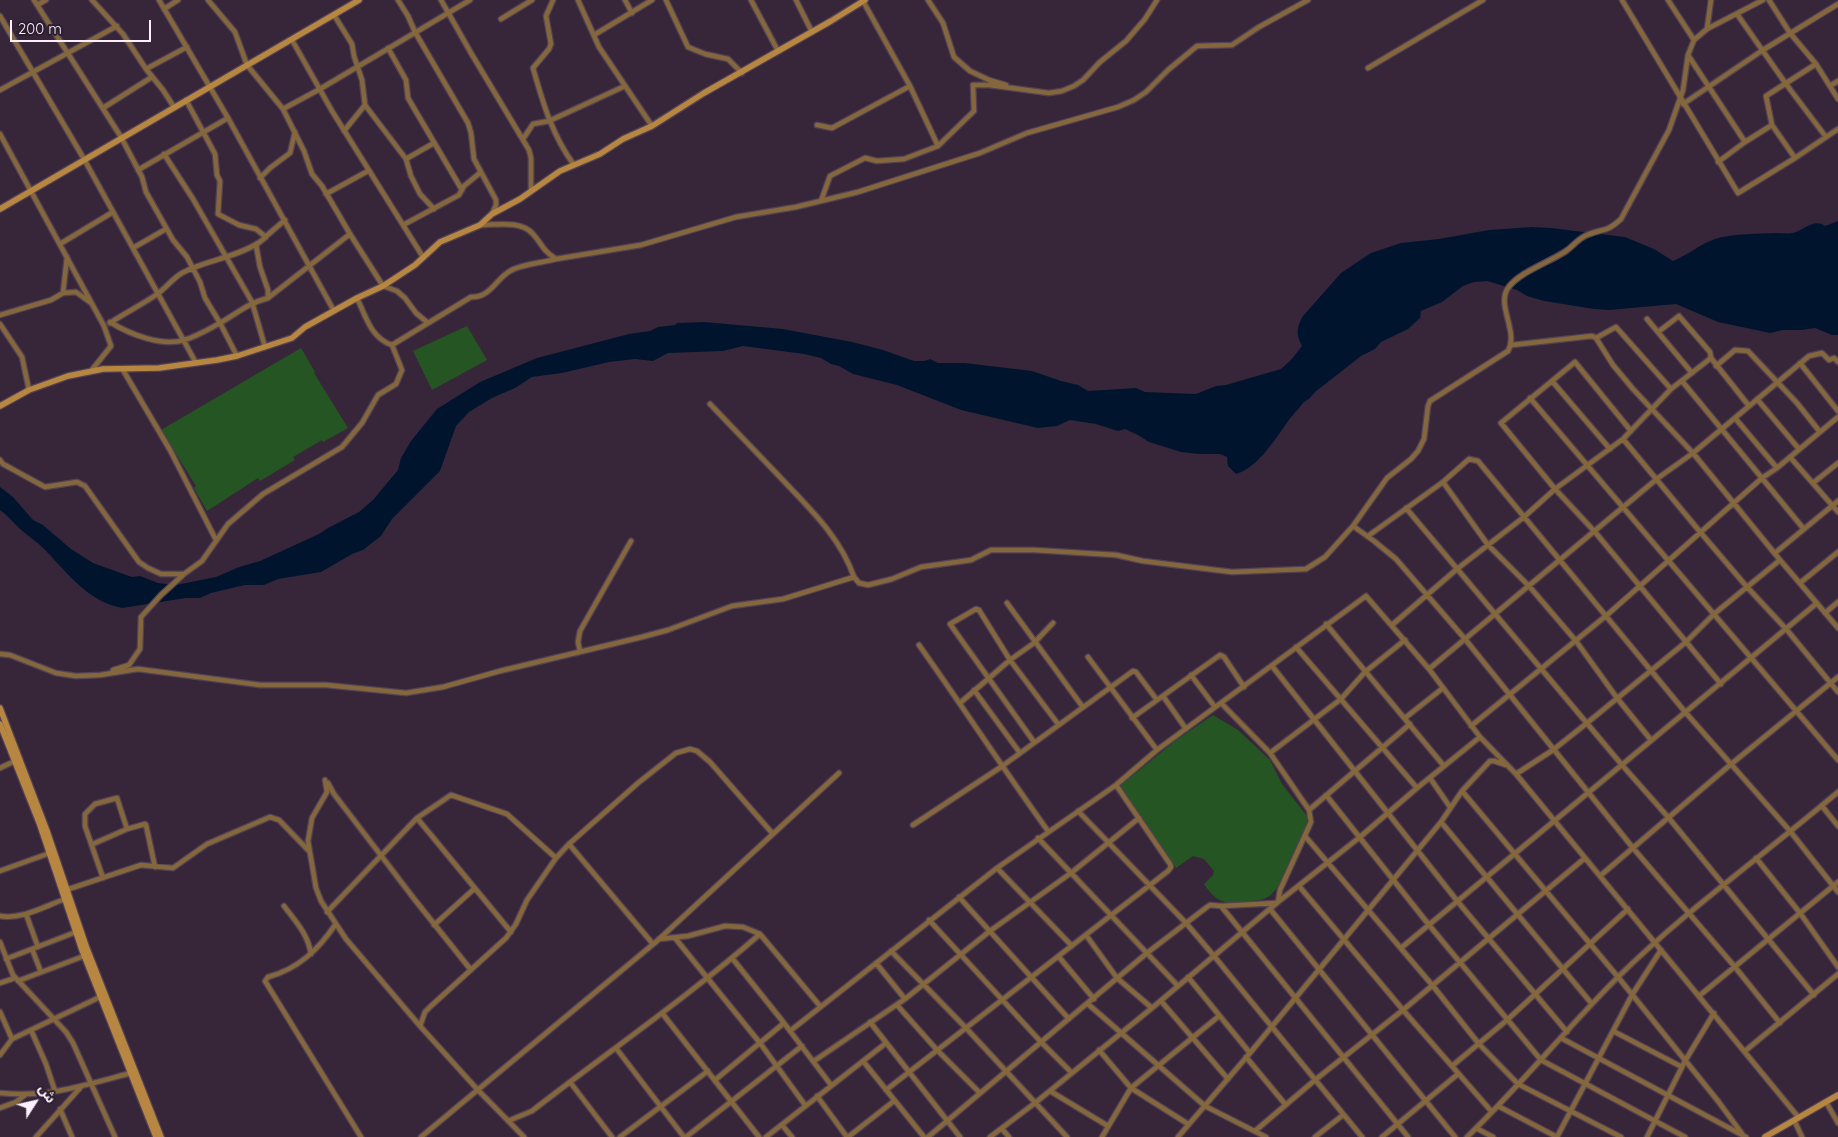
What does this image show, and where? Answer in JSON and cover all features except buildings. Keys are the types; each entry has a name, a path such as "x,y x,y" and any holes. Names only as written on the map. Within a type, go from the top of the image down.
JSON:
{"street":[{"path":"46,0 36,2 121,137 166,230 188,257 205,298 236,356"},
{"path":"92,0 117,26 174,107"},
{"path":"159,0 210,86 334,311"},
{"path":"164,9 178,0"},
{"path":"208,0 235,32 248,65 282,109 304,151 309,169 383,286 397,291 416,313 428,323"},
{"path":"0,209 359,0"},
{"path":"398,0 408,16 414,32 468,123 471,132 473,154 496,200 492,214"},
{"path":"441,0 523,139 532,158 531,190"},
{"path":"282,109 320,89 470,0"},
{"path":"502,19 532,0"},
{"path":"553,0 546,16 551,44 533,68 549,121 563,149 574,165"},
{"path":"578,0 599,48 652,126"},
{"path":"625,0 632,13"},
{"path":"594,35 652,0"},
{"path":"666,0 688,47 705,54 728,59 742,73"},
{"path":"751,0 778,51"},
{"path":"796,0 812,32"},
{"path":"928,0 943,23 954,57 970,71 989,80 1023,89"},
{"path":"821,201 830,176 865,158 877,161 904,159 938,146 974,111 973,85 989,85 1048,93 1074,86 1126,41 1145,19 1157,0"},
{"path":"392,345 471,297 484,294 502,276 516,267 641,245 736,218 796,207 858,192 980,153 1027,132 1118,107 1146,92 1168,70 1197,46 1232,45 1259,27 1308,0"},
{"path":"1368,68 1483,0"},
{"path":"1622,0 1738,193 1838,129"},
{"path":"1668,0 1694,40"},
{"path":"1707,29 1711,0"},
{"path":"710,404 810,508 842,549 854,577 859,583 868,585 892,580 921,567 971,560 991,550 1034,550 1116,555 1144,561 1232,572 1306,569 1326,557 1353,526 1387,478 1418,451 1424,439 1428,403 1502,357 1508,351 1512,345 1505,302 1505,294 1508,288 1524,274 1568,250 1586,235 1602,232 1613,227 1621,219 1668,130 1683,90 1688,55 1694,40 1707,29 1763,0"},
{"path":"1769,0 1790,33 1816,64 1838,99"},
{"path":"480,225 492,214 520,199 560,171 600,154 623,139 652,126 704,93 742,73 864,1 910,86 938,146"},
{"path":"1684,104 1763,50 1838,4"},
{"path":"1737,14 1826,137"},
{"path":"334,15 350,40 362,80 365,105 406,159 411,176 420,194 434,209"},
{"path":"0,16 84,159 196,363"},
{"path":"0,90 117,26"},
{"path":"292,40 368,171 423,257"},
{"path":"146,69 187,47"},
{"path":"388,48 407,84 408,98 462,190"},
{"path":"1688,55 1744,142"},
{"path":"1795,158 1772,125 1766,96 1816,64"},
{"path":"103,108 152,77"},
{"path":"1830,86 1838,81"},
{"path":"523,139 533,124 549,121 625,86"},
{"path":"817,125 832,128 910,86"},
{"path":"104,326 158,294 174,278 193,268 240,252 266,237 256,229 238,225 218,214 220,181 217,175 217,159 186,100"},
{"path":"344,131 365,105"},
{"path":"138,170 228,118"},
{"path":"1718,162 1744,142 1772,125"},
{"path":"260,178 290,153 295,132"},
{"path":"0,134 104,326 111,346 91,371"},
{"path":"406,159 434,143"},
{"path":"164,154 193,199 224,257 252,302 265,347"},
{"path":"326,194 368,171"},
{"path":"403,225 459,195 464,186 481,172"},
{"path":"60,244 113,212"},
{"path":"256,244 285,220"},
{"path":"0,406 30,390 62,378 91,371 159,368 196,363 236,356 292,338 305,326 383,286 415,265 440,242 480,225 512,224 523,227 532,233 546,252 556,259"},
{"path":"133,248 166,230"},
{"path":"110,322 140,337 166,342 184,341 220,323 252,302 268,298 350,234"},
{"path":"256,244 260,268 268,290 268,298"},
{"path":"63,293 66,256"},
{"path":"0,315 51,300 63,293 76,292 93,305"},
{"path":"100,675 129,665 140,649 142,617 161,595 184,574 202,562 228,524 263,494 300,474 342,447 362,423 378,395 396,384 402,370 392,345 383,342 375,336 357,298"},
{"path":"1658,332 1679,316 1710,352 1716,366 1749,406"},
{"path":"1647,318 1692,373"},
{"path":"0,324 22,357 30,390"},
{"path":"1596,338 1616,327 1671,389"},
{"path":"1512,345 1592,336 1596,338 1613,364 1652,410 1693,453 1733,504 1838,628"},
{"path":"1716,366 1735,350 1748,352 1820,432"},
{"path":"1429,669 1658,478 1693,453 1809,356 1822,353 1829,360 1834,358 1838,362"},
{"path":"1392,625 1457,569 1524,518 1555,490 1623,439 1671,389 1711,358"},
{"path":"1631,431 1575,362 1501,423 1555,490 1594,532 1721,684"},
{"path":"1800,363 1838,411"},
{"path":"124,370 170,450 216,540"},
{"path":"1682,380 1804,528"},
{"path":"1552,381 1610,449"},
{"path":"1530,398 1838,760"},
{"path":"1757,399 1799,449"},
{"path":"1471,726 1607,615 1762,478 1778,468 1838,417"},
{"path":"1735,418 1778,468"},
{"path":"1623,439 1838,692"},
{"path":"1790,457 1838,512"},
{"path":"1368,536 1443,482 1469,459 1478,461 1686,713 1790,831 1838,892"},
{"path":"0,460 3,464 45,487 76,482 85,486 139,562 161,574 184,574"},
{"path":"1813,483 1838,463"},
{"path":"1443,482 1488,545 1529,586 1576,641 1617,698 1652,740"},
{"path":"1775,553 1838,500"},
{"path":"1406,508 1668,818 1814,996"},
{"path":"1353,526 1396,559 1465,639 1633,848 1735,967 1780,1023"},
{"path":"580,651 578,642 580,631 631,541"},
{"path":"1800,583 1838,552"},
{"path":"1516,774 1553,750 1587,723 1686,642 1714,614 1780,560"},
{"path":"0,654 10,655 56,673 76,676 100,675 138,669 260,685 326,685 406,693 443,687 500,671 668,630 732,606 783,599 854,577"},
{"path":"790,1030 959,897 1038,838 1116,785 1157,750 1222,704 1326,624 1366,596 1429,669 1480,737 1516,774 1714,1013 1796,1119 1802,1137"},
{"path":"1826,613 1838,602"},
{"path":"1007,603 1034,643 1082,706"},
{"path":"1401,948 1787,630 1817,603"},
{"path":"1034,742 950,624 978,609 1010,660 1058,724"},
{"path":"960,703 987,678 1034,643 1054,623"},
{"path":"1326,624 1444,766"},
{"path":"1270,753 1341,698 1366,672 1405,640"},
{"path":"920,646 1001,766 1048,831"},
{"path":"1296,647 1417,788"},
{"path":"1132,718 1191,674 1222,655 1244,687"},
{"path":"1088,657 1157,750"},
{"path":"1272,666 1458,902 1566,1032"},
{"path":"913,825 1020,753 1082,706 1135,671 1157,700"},
{"path":"1191,674 1215,708"},
{"path":"1600,876 1730,764 1838,678"},
{"path":"1405,718 1443,688"},
{"path":"974,690 1020,753"},
{"path":"1162,696 1186,729"},
{"path":"1222,704 1270,753 1309,810 1311,822 1280,890 1277,902"},
{"path":"0,708 47,831 98,985 161,1137"},
{"path":"0,724 65,890 65,899 84,956 98,985 100,997 131,1073 141,1090 156,1137"},
{"path":"1309,810 1353,770 1410,724"},
{"path":"990,1137 1152,1008 1277,902 1389,814 1417,788 1480,737"},
{"path":"420,1026 425,1012 511,932 527,900 556,858 569,844 667,758 676,753 690,748 697,751 716,767 773,834"},
{"path":"1178,1137 1418,850 1462,791 1490,761 1494,760 1509,766"},
{"path":"0,768 14,761"},
{"path":"421,1137 658,940 839,773"},
{"path":"1430,778 1450,807"},
{"path":"471,970 434,925 325,780 327,792 312,818 309,826 308,841 316,888 327,912 335,925 420,1026 524,1137"},
{"path":"886,1090 1112,916 1171,868 1116,785"},
{"path":"1462,791 1618,977 1745,1136"},
{"path":"1467,1137 1618,977 1655,942 1838,792"},
{"path":"1326,795 1393,880 1541,1060 1685,1137"},
{"path":"327,912 417,818 448,796 507,814 556,858"},
{"path":"103,878 84,820 88,810 95,804 117,798 127,829"},
{"path":"1822,806 1838,826"},
{"path":"1078,810 1186,923 1362,1137"},
{"path":"65,890 141,865 173,868 207,844 270,816 279,820 309,851"},
{"path":"417,818 511,932"},
{"path":"814,1061 897,1005 990,931 1071,873 1139,818"},
{"path":"1440,822 1592,1004"},
{"path":"92,844 143,823 146,825 156,867"},
{"path":"1305,836 1433,986 1479,1044 1518,1084 1621,1137"},
{"path":"1038,838 1178,986"},
{"path":"569,844 653,944"},
{"path":"0,871 50,853"},
{"path":"1255,1131 1315,1080 1433,986 1585,858"},
{"path":"1756,858 1800,913 1838,967"},
{"path":"998,868 1072,946"},
{"path":"1700,996 1838,882"},
{"path":"1299,886 1492,1112"},
{"path":"434,925 474,889"},
{"path":"959,897 1069,1019"},
{"path":"0,916 10,918 26,914 65,899"},
{"path":"928,1137 1147,953 1210,905 1277,902"},
{"path":"284,906 305,934 309,942 311,954"},
{"path":"1221,906 1408,1137"},
{"path":"1270,909 1455,1137"},
{"path":"1452,1066 1507,1020 1628,909"},
{"path":"26,914 38,947"},
{"path":"929,920 1041,1042 1072,1072"},
{"path":"335,925 311,954 296,966 268,977 265,981 361,1137"},
{"path":"658,940 696,935 725,926 744,927 760,934 820,1006"},
{"path":"4,957 38,947 76,932"},
{"path":"508,1121 532,1111 662,1013 760,934"},
{"path":"1086,936 1117,978 1152,1008"},
{"path":"675,938 760,1043 805,1105"},
{"path":"0,942 4,957 16,979 66,1032 115,1137"},
{"path":"32,949 41,972"},
{"path":"1498,1106 1557,1137 1632,995 1661,950"},
{"path":"891,951 966,1028 1067,1137"},
{"path":"0,983 41,972 84,956"},
{"path":"1058,957 1094,999"},
{"path":"732,958 831,1085"},
{"path":"876,963 905,998"},
{"path":"1745,1052 1838,974"},
{"path":"1188,978 1220,1016 1286,1104"},
{"path":"0,1055 12,1039 100,997"},
{"path":"1160,1001 1228,1079"},
{"path":"1088,1004 1205,1106 1266,1137"},
{"path":"897,1005 937,1050 980,1093"},
{"path":"0,1012 12,1039"},
{"path":"662,1013 759,1137"},
{"path":"1647,1137 1685,1060 1714,1013"},
{"path":"1102,1137 1131,1088 1220,1016"},
{"path":"870,1022 960,1137"},
{"path":"715,1080 784,1023"},
{"path":"31,1030 46,1064 55,1091"},
{"path":"1613,1031 1682,1067"},
{"path":"1561,1038 1745,1136"},
{"path":"766,1137 886,1043"},
{"path":"616,1048 685,1137 802,1046"},
{"path":"1099,1050 1131,1088 1188,1124"},
{"path":"863,1061 924,1137"},
{"path":"620,1137 708,1072"},
{"path":"0,1092 25,1095 80,1088 131,1073"},
{"path":"1382,1137 1458,1074"},
{"path":"570,1082 612,1137"},
{"path":"36,1137 80,1088"},
{"path":"1050,1091 1108,1126"},
{"path":"0,1108 16,1102 25,1095"},
{"path":"817,1096 848,1137 894,1101"},
{"path":"1765,1137 1838,1096"},
{"path":"1826,1102 1838,1124"},
{"path":"60,1109 72,1137"},
{"path":"1315,1137 1343,1115"},
{"path":"782,1125 792,1137"},
{"path":"1476,1128 1493,1137"},
{"path":"1002,1129 1009,1137"}],"green space":[{"path":"467,326 487,360 432,390 413,351"},
{"path":"301,348 348,428 323,442 322,440 293,457 295,460 260,481 258,478 207,511 194,488 196,486 161,430"},
{"path":"1213,715 1238,730 1270,760 1282,784 1307,816 1307,825 1284,877 1272,894 1263,899 1224,902 1216,898 1204,884 1213,875 1214,871 1204,859 1193,856 1176,868 1120,786 1175,741"}],"water":[{"path":"1838,221 1838,335 1832,335 1815,328 1783,330 1770,333 1718,322 1676,304 1609,310 1594,309 1544,301 1487,281 1474,282 1463,286 1442,302 1421,311 1420,318 1408,329 1381,342 1375,349 1361,356 1315,392 1292,416 1271,446 1258,460 1236,474 1228,466 1227,457 1220,454 1181,452 1149,442 1125,429 1118,431 1096,424 1070,420 1057,426 1038,428 961,410 897,385 853,374 821,358 743,346 723,351 668,353 653,361 635,359 609,362 562,373 532,377 469,412 456,426 440,471 392,519 381,536 363,550 352,554 321,572 278,579 264,585 245,585 211,593 200,598 186,598 122,608 110,605 99,600 80,586 43,548 0,510 0,487 13,497 33,520 43,525 71,549 93,563 132,577 140,576 158,583 176,585 216,577 239,567 260,561 319,534 359,512 373,500 398,470 401,458 411,441 437,409 480,382 537,358 629,334 650,331 658,327 675,325 677,323 704,322 783,329 852,342 914,361 930,359 938,363 965,363 1032,371 1078,385 1088,391 1136,388 1145,392 1196,394 1216,386 1226,385 1281,369 1302,346 1298,331 1303,316 1341,273 1371,253 1401,243 1439,239 1489,230 1532,227 1551,228 1625,237 1654,249 1673,261 1710,241 1723,237 1746,234 1791,233 1797,232 1809,225 1817,223 1825,226"}]}
